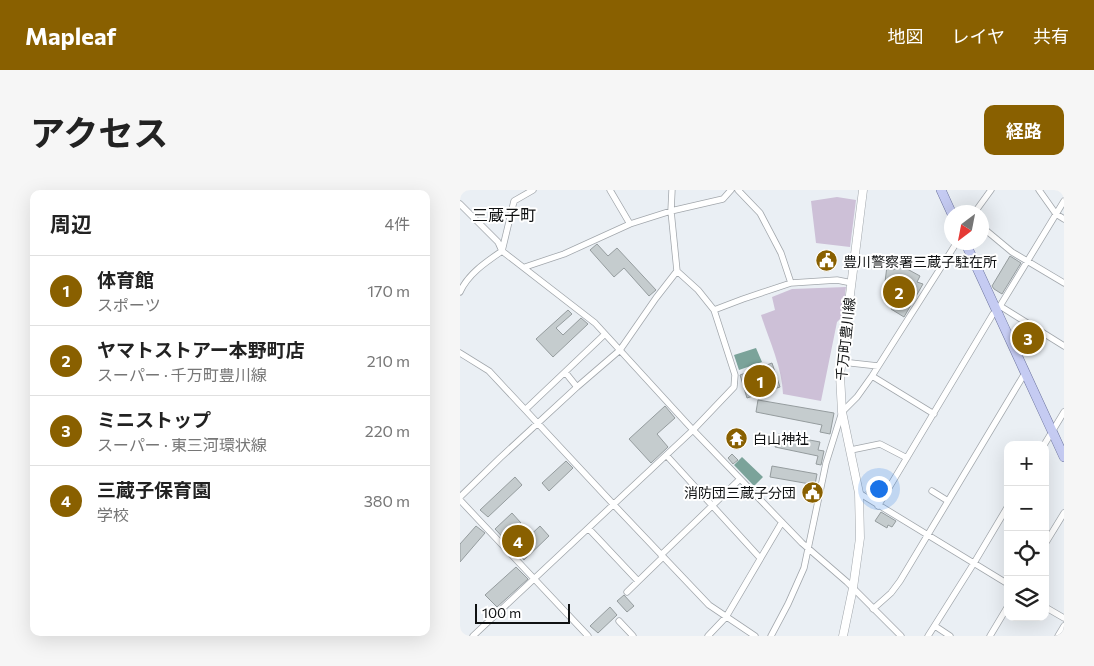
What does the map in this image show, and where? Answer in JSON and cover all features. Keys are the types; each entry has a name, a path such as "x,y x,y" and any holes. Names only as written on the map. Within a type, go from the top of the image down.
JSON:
{"main road":[{"name":"千万町豊川線","path":"843,636 853,588 860,538 859,493 842,412 840,387 863,190"},
{"path":"941,190 948,205"},
{"path":"969,250 998,309 1052,431 1061,444 1064,457"}],"street":[{"path":"460,292 462,284 483,264 502,251 514,200 533,190"},
{"path":"610,190 630,224"},
{"path":"473,636 667,456 694,430 734,386 735,375 714,310 698,290 677,271 671,211 672,190"},
{"path":"525,268 564,254 630,224 671,211 723,199 731,190"},
{"path":"738,190 760,213 781,253 791,283"},
{"path":"980,205 991,190"},
{"path":"1039,190 1056,214 1064,219"},
{"path":"878,506 993,314 998,309 1064,201"},
{"path":"460,204 498,242 502,251 595,323 740,479 808,548 853,588 900,636"},
{"path":"989,233 1012,252 1064,283"},
{"path":"771,636 804,568 826,463 842,412 857,397 872,376 952,250"},
{"path":"588,636 460,499 538,423 620,350 677,271"},
{"path":"714,310 791,283 837,280 852,283"},
{"path":"998,309 1064,346"},
{"path":"526,409 605,334"},
{"path":"460,353 489,371 709,605 755,636"},
{"path":"842,362 878,366"},
{"path":"565,372 577,387"},
{"path":"873,609 891,593 900,581 1025,373"},
{"path":"872,376 934,414"},
{"path":"1046,441 1064,412"},
{"path":"851,450 880,444 907,458"},
{"path":"667,456 760,558"},
{"path":"627,592 740,479"},
{"path":"932,491 948,501"},
{"path":"859,493 1004,582"},
{"path":"928,636 1004,513"},
{"path":"1049,537 1064,513"},
{"path":"708,636 726,617 782,522"},
{"path":"589,529 638,580"},
{"path":"1049,609 1064,618"},
{"path":"990,636 1004,613"},
{"path":"619,621 633,636"},
{"path":"934,626 950,636"},
{"path":"1058,636 1064,626"}],"shaded area":[{"path":"837,197 856,200 850,247 816,243 811,201"},
{"path":"846,287 842,317 837,322 821,401 783,394 778,364 761,315 775,310 772,297 792,289"},
{"path":"756,348 762,362 739,370 734,355"},
{"path":"742,457 763,477 754,486 734,465"}],"building":[{"path":"597,244 608,256 617,248 656,290 649,296 624,268 614,277 590,250"},
{"path":"1010,256 1021,263 1002,294 992,286"},
{"path":"898,264 920,276 917,282 923,284 904,317 891,309 893,306 883,300 891,286 885,282 887,266 894,270"},
{"path":"568,310 572,314 556,328 563,335 581,318 588,324 553,357 536,339"},
{"path":"1027,328 1036,345 1028,349 1021,331"},
{"path":"772,363 780,387 747,398 740,375"},
{"path":"758,400 834,413 830,434 820,432 822,425 756,412"},
{"path":"665,406 675,418 657,434 668,447 651,463 629,439"},
{"path":"778,434 820,442 818,450 824,451 821,465 816,464 818,456 775,447"},
{"path":"732,454 738,460 733,464 728,458"},
{"path":"566,461 573,468 549,491 542,483"},
{"path":"772,466 817,474 814,495 807,494 810,484 770,477"},
{"path":"515,477 522,485 488,517 480,510"},
{"path":"868,487 879,493 876,498 866,492"},
{"path":"881,512 896,521 892,527 888,525 887,528 875,521"},
{"path":"512,513 521,523 513,531 523,542 540,526 549,536 524,560 495,529"},
{"path":"476,526 485,533 460,562 460,544"},
{"path":"516,567 528,579 497,607 485,595"},
{"path":"624,595 634,606 627,612 617,601"},
{"path":"610,607 617,615 598,633 590,626"}],"place":[{"name":"豊川警察署三蔵子駐在所","path":"827,261"},
{"name":"ヤマトストアー本野町店","path":"899,292"},
{"name":"ミニストップ","path":"1028,338"},
{"name":"体育館","path":"760,381"},
{"name":"白山神社","path":"737,438"},
{"name":"消防団三蔵子分団","path":"812,492"},
{"name":"三蔵子保育園","path":"518,541"}],"district":[{"name":"三蔵子町","path":"504,214"}]}
